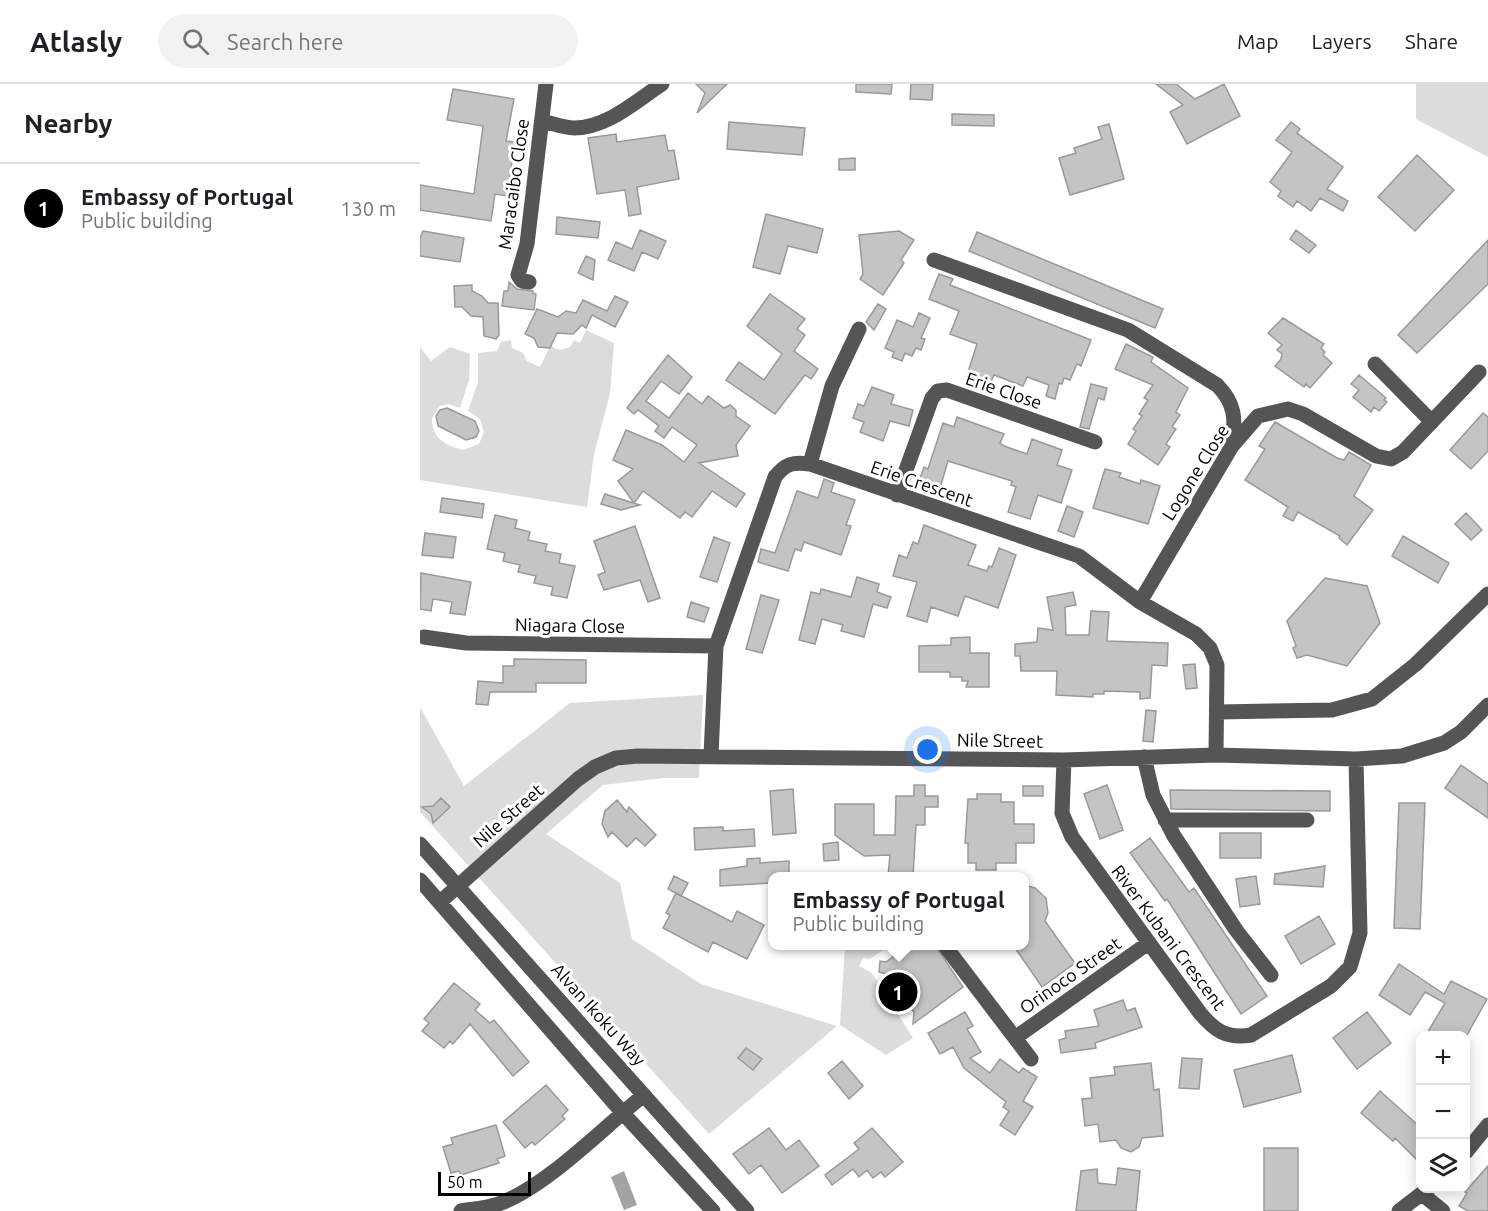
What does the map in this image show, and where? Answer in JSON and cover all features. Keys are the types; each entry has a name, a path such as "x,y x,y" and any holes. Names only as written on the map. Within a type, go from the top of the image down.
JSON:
{"street":[{"name":"Maracaibo Close","path":"529,282 522,281 518,275 527,244 546,84"},
{"path":"542,121 572,128 589,127 606,121 662,84"},
{"path":"934,260 1128,330 1217,385 1228,396 1234,411 1232,446"},
{"path":"810,464 832,386 859,329"},
{"path":"1375,364 1432,422"},
{"name":"Logone Close","path":"1140,602 1232,446 1258,416 1288,409 1303,414 1376,456 1391,459 1403,452 1479,372"},
{"name":"Erie Close","path":"897,495 932,398 938,391 947,390 1095,442"},
{"name":"Erie Crescent","path":"711,755 716,646 775,477 782,467 792,462 810,464 1079,556 1140,602 1196,634 1210,648 1217,665 1216,755"},
{"path":"1218,712 1332,710 1372,699 1416,664 1488,594"},
{"name":"Niagara Close","path":"424,637 466,643 716,646"},
{"name":"Nile Street","path":"440,902 595,767 616,758 711,755 1064,760 1216,755 1356,759 1402,756 1425,751 1461,732 1488,705"},
{"path":"1144,757 1153,795 1165,820 1236,930 1271,975"},
{"name":"River Kubani Crescent","path":"1064,760 1062,813 1072,837 1200,1013 1223,1035 1236,1037 1251,1035 1331,986 1350,967 1360,933 1356,759"},
{"path":"1165,820 1307,820"},
{"name":"Alvan Ikoku Way","path":"420,844 747,1211"},
{"path":"420,880 622,1112 713,1211"},
{"name":"Orinoco Street","path":"1015,1038 1148,944"},
{"name":"Orinoco Street","path":"949,950 1031,1059"},
{"path":"461,1211 499,1208 556,1169 644,1095"},
{"path":"1470,1147 1488,1125"},
{"path":"1399,1211 1422,1193"},
{"path":"1427,1193 1443,1211"}],"shaded area":[{"path":"1416,84 1488,84 1488,157 1416,119"},
{"path":"586,330 614,343 610,394 594,454 587,507 420,480 420,347 431,361 450,347 470,354 469,380 460,408 448,404 440,406 432,418 432,425 437,436 445,443 463,450 479,444 484,432 480,419 468,411 478,382 478,353 497,351 501,342 511,340 512,348 523,353 527,361 540,367 550,346 560,350 570,347 574,340 580,343"},
{"path":"703,695 699,778 664,778 603,785 546,834 620,883 632,939 701,984 837,1026 709,1134 420,812 420,707 464,786 570,703"},
{"path":"845,950 883,950 870,959 863,958 859,966 872,973 913,1038 886,1055 840,1025"},
{"path":"624,1171 637,1205 624,1210 611,1177"}],"building":[{"path":"696,84 727,84 697,113 705,93"},
{"path":"856,84 892,84 891,94 856,92"},
{"path":"911,84 933,84 932,100 910,99"},
{"path":"1156,84 1176,84 1195,99 1224,84 1240,116 1187,144 1170,112 1183,105"},
{"path":"453,89 514,99 506,141 515,142 507,196 495,194 491,221 420,210 420,185 474,194 483,126 447,120"},
{"path":"952,114 994,115 994,126 952,125"},
{"path":"729,122 805,128 802,155 727,149"},
{"path":"1291,122 1300,129 1297,133 1343,167 1327,189 1348,201 1343,211 1320,198 1311,211 1297,201 1293,207 1278,196 1281,191 1270,182 1292,152 1276,140"},
{"path":"1109,124 1124,179 1070,195 1059,158 1076,153 1074,148 1102,139 1098,127"},
{"path":"616,134 617,142 665,135 668,151 674,150 679,179 637,187 641,214 629,216 625,190 597,194 588,138"},
{"path":"1417,155 1454,190 1415,231 1378,197"},
{"path":"855,158 855,170 839,170 839,159"},
{"path":"766,214 823,229 817,253 788,246 780,274 753,267"},
{"path":"557,217 600,222 598,238 556,234"},
{"path":"640,230 666,241 658,259 642,252 634,271 608,260 616,242 632,249"},
{"path":"1296,230 1316,245 1309,253 1290,239"},
{"path":"423,231 464,238 460,262 420,256 420,238"},
{"path":"899,231 914,240 901,260 904,263 883,295 860,279 863,274 859,235"},
{"path":"977,232 1163,309 1155,328 969,251"},
{"path":"1488,240 1488,284 1417,353 1398,335"},
{"path":"586,256 595,260 593,280 578,273"},
{"path":"939,274 953,279 950,285 1091,340 1081,366 1077,364 1070,380 1064,378 1062,384 1059,383 1055,399 1046,396 1049,385 1027,377 1023,386 994,375 991,382 967,375 977,344 950,334 959,311 929,299"},
{"path":"509,282 517,289 533,291 536,294 534,310 502,306 504,291 508,291"},
{"path":"472,285 472,291 482,296 488,303 498,303 499,335 496,339 484,336 483,317 471,316 462,307 455,307 454,286"},
{"path":"770,294 805,319 797,329 805,335 794,351 818,369 811,379 805,375 775,414 726,380 739,362 764,380 782,354 747,326"},
{"path":"615,296 628,302 615,327 592,315 586,328 582,325 573,334 557,333 550,348 538,347 534,338 525,334 537,309 558,317 566,311 576,313 583,300 607,311"},
{"path":"878,304 886,309 874,330 866,322"},
{"path":"919,313 930,318 921,338 925,339 921,350 916,348 912,356 905,353 902,361 892,357 894,352 885,348 897,320 913,327"},
{"path":"1283,318 1324,344 1321,348 1325,352 1323,355 1332,363 1310,388 1306,384 1304,387 1275,366 1281,359 1282,354 1277,350 1282,345 1268,333"},
{"path":"1126,344 1153,357 1151,362 1188,388 1176,412 1180,415 1172,427 1176,429 1166,444 1170,447 1158,465 1128,444 1136,431 1133,429 1142,416 1139,414 1148,400 1144,398 1153,385 1115,369"},
{"path":"668,355 692,377 679,394 661,381 646,401 669,418 688,393 702,404 708,396 724,408 730,405 736,410 736,416 750,426 736,445 738,456 699,463 745,494 736,507 712,491 692,517 685,512 680,518 643,491 634,503 618,481 633,469 613,460 626,430 662,445 684,462 697,445 672,427 664,438 655,431 659,426 638,410 634,414 627,408"},
{"path":"1359,375 1386,398 1384,400 1387,402 1379,411 1374,407 1371,412 1353,397 1359,390 1351,384"},
{"path":"1091,384 1107,388 1104,400 1098,398 1089,429 1080,427"},
{"path":"872,387 894,395 891,404 913,410 909,426 890,421 883,441 860,432 864,422 853,418 858,404 864,406"},
{"path":"447,408 475,421 479,431 476,437 466,440 438,426 436,416 440,410"},
{"path":"1483,413 1488,417 1488,451 1471,469 1450,450"},
{"path":"957,417 1004,434 1000,443 1027,454 1032,439 1062,450 1057,465 1072,470 1061,503 1038,495 1030,519 1008,512 1016,487 1011,485 1012,481 948,461 940,488 919,481 924,467 928,469 943,423 954,427"},
{"path":"1275,422 1337,458 1344,460 1349,452 1371,465 1354,496 1373,510 1347,545 1339,538 1340,536 1298,512 1293,521 1283,516 1288,507 1245,480 1265,449 1259,446"},
{"path":"1105,469 1121,473 1119,477 1140,484 1141,480 1160,486 1148,524 1093,508"},
{"path":"824,479 834,483 831,492 855,500 846,525 851,526 841,555 804,542 801,551 795,549 788,571 758,562 761,549 775,553 797,491 818,498"},
{"path":"605,494 640,505 621,510 601,504"},
{"path":"442,498 484,504 482,518 440,512"},
{"path":"1067,506 1083,512 1074,537 1058,531"},
{"path":"1466,513 1482,530 1471,540 1455,524"},
{"path":"495,515 517,520 515,528 530,532 528,540 547,544 545,551 561,554 559,563 575,566 567,598 551,595 553,587 534,583 536,576 518,572 520,565 503,561 505,553 487,549"},
{"path":"924,525 976,545 968,565 987,571 989,566 992,567 999,548 1016,555 998,608 965,596 958,616 931,607 927,622 907,616 917,582 893,576 899,555 907,558 913,542 918,544"},
{"path":"635,526 660,598 648,602 640,580 604,590 598,575 605,572 594,541"},
{"path":"425,533 456,537 453,558 422,555"},
{"path":"1403,536 1449,563 1438,583 1392,556"},
{"path":"714,537 730,543 717,582 700,577"},
{"path":"421,573 471,582 465,615 450,613 452,602 433,599 431,611 420,609"},
{"path":"857,577 879,584 877,592 891,597 887,608 873,604 864,637 841,631 843,625 822,619 815,644 799,640 811,592 820,594 821,589 851,597"},
{"path":"1325,578 1367,586 1380,623 1347,666 1307,655 1297,658 1293,648 1296,646 1287,621"},
{"path":"1073,592 1076,605 1065,607 1066,635 1089,635 1091,611 1109,612 1107,641 1168,643 1167,666 1152,665 1150,698 1140,699 1140,692 1104,691 1104,694 1093,694 1093,697 1056,695 1057,671 1021,671 1020,656 1015,656 1015,644 1037,642 1038,628 1053,630 1047,597"},
{"path":"761,595 779,600 762,653 746,649"},
{"path":"691,602 709,608 704,622 687,617"},
{"path":"970,637 970,653 989,653 989,687 966,687 968,681 962,681 962,677 950,677 950,672 919,672 919,646 951,645 951,638"},
{"path":"514,659 586,660 586,683 536,683 536,692 490,692 488,705 476,704 478,681 503,683 503,666 514,666"},
{"path":"1195,664 1197,688 1186,689 1183,665"},
{"path":"1146,710 1156,711 1153,742 1143,741"},
{"path":"1461,765 1488,784 1488,818 1445,788"},
{"path":"914,785 925,785 925,796 938,796 938,807 925,807 925,825 916,825 913,872 888,872 890,855 864,856 835,835 835,804 874,804 874,835 895,835 896,796 914,796"},
{"path":"1107,785 1123,830 1100,839 1084,794"},
{"path":"1023,786 1043,786 1043,796 1023,796"},
{"path":"793,789 796,833 773,835 770,791"},
{"path":"1170,790 1330,791 1330,811 1171,809"},
{"path":"977,794 1001,794 1001,802 1014,802 1014,824 1034,824 1034,843 1016,843 1016,863 996,863 996,870 976,870 976,863 968,863 968,843 965,843 968,799 977,799"},
{"path":"441,798 450,807 433,823 431,814 422,807 433,806"},
{"path":"617,800 627,812 629,807 656,835 645,846 636,838 627,847 612,832 608,837 602,824 605,811"},
{"path":"1399,803 1425,803 1420,929 1394,928"},
{"path":"723,827 723,831 754,829 755,846 695,850 694,828"},
{"path":"1220,833 1261,833 1261,858 1220,858"},
{"path":"1150,838 1189,892 1194,888 1267,996 1241,1014 1167,899 1165,901 1130,853"},
{"path":"838,842 839,860 824,861 823,844"},
{"path":"760,858 760,863 789,861 789,872 768,872 768,883 720,886 720,870 747,866 747,859"},
{"path":"1325,866 1323,887 1274,884 1275,874"},
{"path":"674,876 688,883 681,896 668,889"},
{"path":"1256,876 1260,904 1240,907 1236,879"},
{"path":"1029,886 1035,888 1046,898 1048,913 1045,921 1075,963 1042,987 1016,950 1029,950"},
{"path":"676,893 732,922 737,911 764,925 747,959 713,942 708,952 663,928 670,915 666,913"},
{"path":"1319,916 1335,944 1301,964 1285,936"},
{"path":"902,950 938,950 963,987 913,1024 914,1012 886,974 879,972 880,961 886,962"},
{"path":"1399,964 1444,994 1451,981 1487,999 1469,1031 1428,1031 1445,1003 1425,992 1410,1015 1379,995"},
{"path":"454,983 480,1004 475,1010 490,1023 494,1020 529,1062 513,1076 470,1024 453,1044 450,1041 444,1048 422,1031 429,1023 424,1019"},
{"path":"1123,1000 1127,1011 1135,1008 1142,1027 1095,1043 1096,1048 1061,1053 1059,1040 1066,1038 1065,1031 1099,1026 1094,1010"},
{"path":"965,1012 973,1026 967,1029 981,1052 970,1058 990,1073 1000,1059 1019,1073 1023,1068 1037,1077 1023,1101 1033,1107 1015,1135 1000,1125 1009,1111 1003,1107 1006,1102 964,1068 953,1047 940,1054 928,1033"},
{"path":"1367,1012 1391,1043 1357,1069 1333,1038"},
{"path":"746,1048 762,1059 753,1070 738,1058"},
{"path":"1292,1055 1301,1092 1244,1107 1234,1070"},
{"path":"1182,1058 1202,1059 1199,1089 1179,1088"},
{"path":"842,1061 863,1086 849,1099 828,1073"},
{"path":"1151,1063 1154,1090 1159,1089 1163,1136 1142,1138 1139,1147 1131,1152 1121,1148 1116,1140 1100,1142 1098,1124 1085,1126 1082,1099 1092,1098 1090,1078 1115,1075 1114,1067"},
{"path":"546,1085 568,1110 562,1116 565,1119 535,1145 532,1142 525,1148 503,1122"},
{"path":"1380,1091 1416,1123 1416,1159 1395,1138 1393,1141 1361,1113"},
{"path":"496,1125 505,1156 497,1159 499,1163 461,1175 459,1171 451,1173 443,1147 453,1144 451,1138"},
{"path":"769,1128 786,1150 799,1140 819,1166 782,1193 761,1165 749,1174 733,1154"},
{"path":"872,1128 903,1162 885,1177 881,1172 873,1178 867,1170 859,1177 853,1169 832,1185 825,1175 859,1149 854,1143"},
{"path":"1264,1148 1298,1148 1298,1211 1264,1211"},
{"path":"1488,1166 1488,1211 1468,1211 1459,1206 1467,1193 1470,1193 1470,1186"},
{"path":"1118,1168 1140,1171 1136,1211 1076,1211 1081,1171 1097,1169 1098,1183 1116,1185"}],"place":[{"name":"Embassy of Portugal","path":"898,992"}]}
